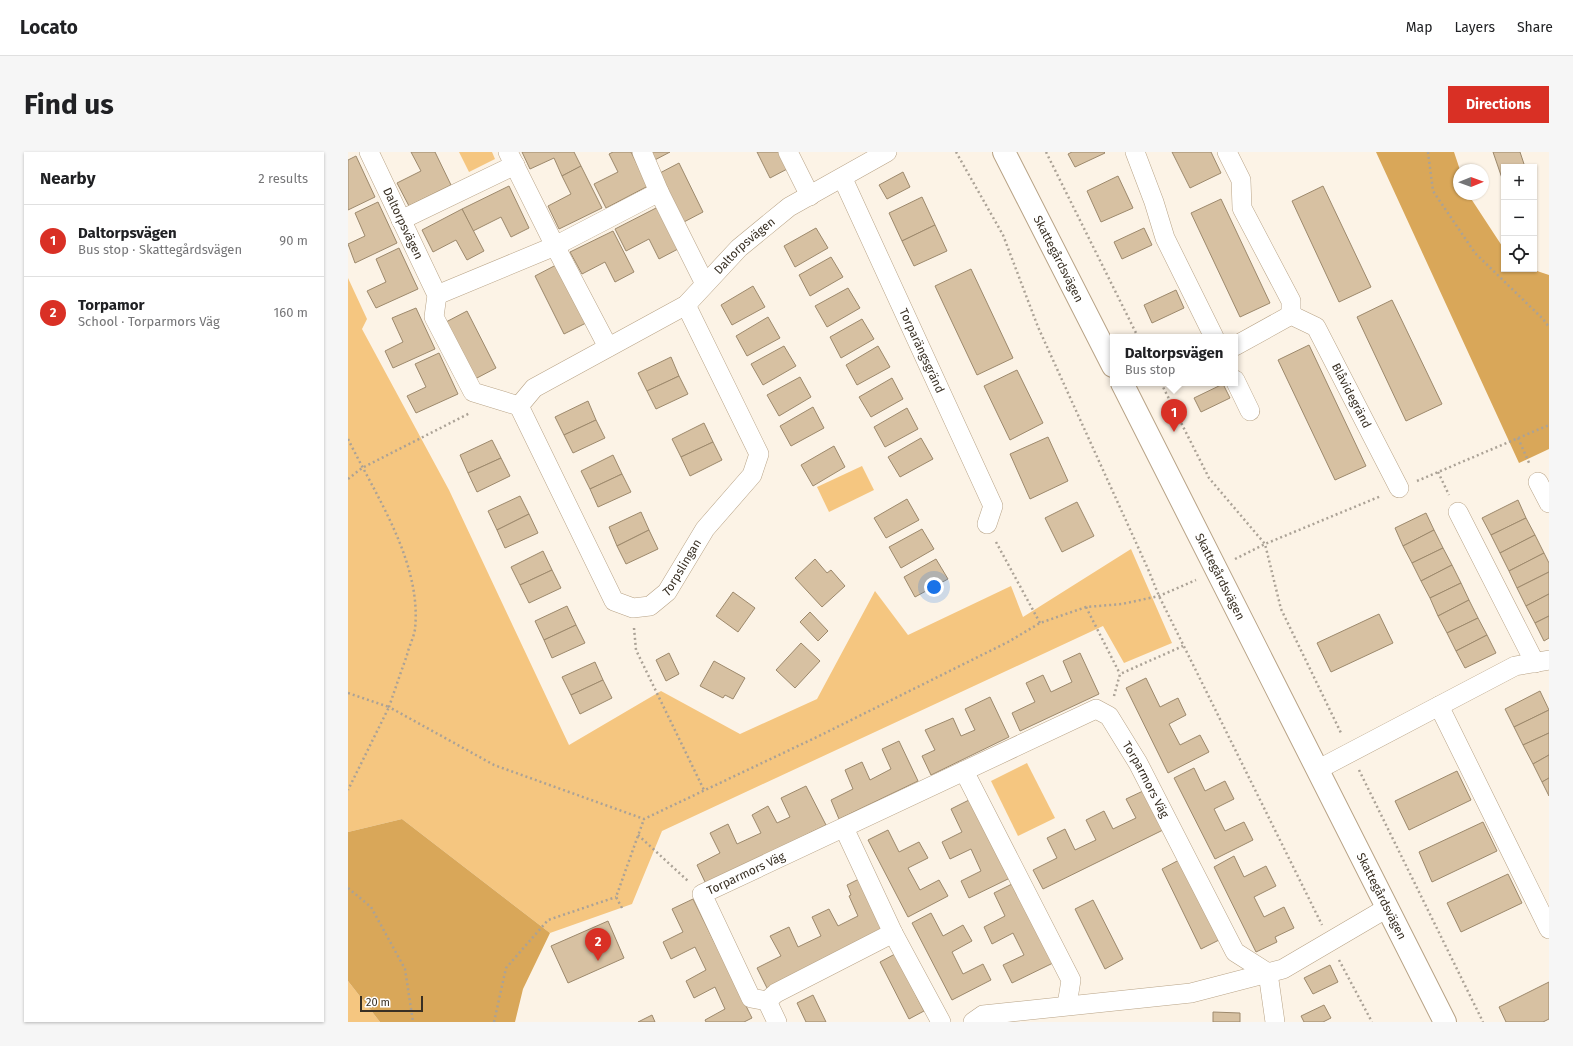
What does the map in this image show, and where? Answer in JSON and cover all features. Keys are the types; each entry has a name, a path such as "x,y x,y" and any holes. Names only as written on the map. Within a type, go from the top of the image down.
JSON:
{"street":[{"name":"Daltorpsvägen","path":"369,152 437,295"},
{"path":"642,152 659,192 705,284"},
{"path":"788,152 810,196"},
{"name":"Daltorpsvägen","path":"519,406 534,388 686,305 739,248 789,207 843,179 887,152"},
{"name":"Skattegårdsvägen","path":"1004,152 1110,360"},
{"path":"1134,152 1154,202 1165,238 1213,334"},
{"path":"1227,152 1241,180 1242,208 1291,301 1291,315 1238,344"},
{"path":"401,220 511,159 608,347"},
{"name":"Torparängsgränd","path":"843,179 993,506 987,524"},
{"path":"632,608 614,601 519,406 473,392 434,317 437,295 555,246 659,192"},
{"name":"Torpslingan","path":"632,608 650,606 667,592 705,529 752,475 760,454 686,305"},
{"name":"Blåvidegränd","path":"1291,315 1316,327 1399,488"},
{"name":"Skattegårdsvägen","path":"1124,386 1445,1022"},
{"path":"1238,386 1250,411"},
{"path":"1538,482 1549,503"},
{"path":"1317,770 1515,666 1542,662 1458,512"},
{"path":"1438,706 1549,929"},
{"name":"Torparmors Väg","path":"767,1001 751,998 702,894 1096,709 1109,716 1138,762 1235,952 1268,974"},
{"path":"964,771 1071,980 1068,1005"},
{"path":"844,828 893,933 941,1022"},
{"path":"973,1022 984,1016 1068,1005 1191,993 1268,974 1283,968 1387,908"},
{"path":"777,1022 767,1001 776,993 893,933"},
{"path":"1268,974 1275,1022"}],"path":[{"path":"956,152 1003,235 1038,327 1159,596 1330,941 1372,1022"},
{"path":"1046,152 1137,334"},
{"path":"1428,152 1433,191 1475,253 1543,319 1549,327"},
{"path":"1163,386 1209,478 1265,544 1281,609 1483,1022"},
{"path":"348,479 362,468 496,398"},
{"path":"1518,438 1538,482"},
{"path":"348,439 404,553 413,583 417,607 415,631 389,707 348,790"},
{"path":"1438,472 1458,512"},
{"path":"987,524 1040,623"},
{"path":"622,908 616,897 644,819 840,726 1008,642 1040,623 1086,607 1122,604 1159,596 1196,580"},
{"path":"1086,607 1120,674 1109,716"},
{"path":"632,608 636,650 704,790"},
{"path":"1120,674 1184,646"},
{"path":"348,693 389,707 494,765 644,819"},
{"path":"638,835 702,894"},
{"path":"348,888 371,907 405,969 414,1022"},
{"path":"494,1022 506,968 548,920 616,897"}],"shaded area":[{"path":"459,152 492,152 495,159 469,172"},
{"path":"1376,152 1454,152 1458,164 1453,164 1453,200 1472,200 1501,244 1501,272 1537,271 1549,275 1549,449 1519,463"},
{"path":"348,278 367,319 362,329 449,490 569,745 661,691 740,734 817,699 875,591 908,635 1011,586 1023,617 1131,549 1172,643 1124,663 1103,626 662,831 632,904 550,933 402,819 348,832"},
{"path":"862,466 874,490 829,512 817,487"},
{"path":"1027,763 1055,818 1018,836 991,781"},
{"path":"402,819 550,933 523,989 515,1022 380,1022 348,981 348,832"},
{"path":"348,981 380,1022 348,1022"}],"building":[{"path":"411,152 435,152 451,185 409,206 397,183 421,171"},
{"path":"522,152 574,152 581,166 562,176 554,158 530,169"},
{"path":"613,152 631,152 648,186 606,208 594,184 618,172 609,154"},
{"path":"646,152 670,152 651,162"},
{"path":"757,152 784,152 791,167 770,178"},
{"path":"1072,152 1105,153 1075,167 1068,154"},
{"path":"1172,152 1211,152 1221,173 1190,188"},
{"path":"1493,152 1520,152 1524,164 1501,164 1501,175"},
{"path":"356,156 375,197 348,210 348,160"},
{"path":"679,163 703,212 682,223 658,174"},
{"path":"581,166 602,208 559,229 548,206 571,194 562,176"},
{"path":"903,172 910,187 887,199 879,185"},
{"path":"1118,176 1133,208 1101,222 1087,191"},
{"path":"509,186 529,228 511,237 501,217 473,231 462,209"},
{"path":"1323,186 1371,287 1339,302 1292,201"},
{"path":"922,197 935,225 902,241 889,213"},
{"path":"1221,199 1270,303 1240,317 1191,213"},
{"path":"378,202 397,243 355,263 348,244 365,236 355,213"},
{"path":"658,207 678,249 659,259 649,239 626,251 615,229"},
{"path":"462,209 484,251 467,260 456,240 433,252 422,230"},
{"path":"935,225 947,251 914,266 902,241"},
{"path":"816,228 828,248 795,267 784,246"},
{"path":"1144,228 1152,245 1122,259 1114,242"},
{"path":"613,231 634,272 615,282 605,262 582,274 570,252"},
{"path":"399,248 418,289 376,308 367,291 386,282 376,259"},
{"path":"831,257 843,277 810,296 799,275"},
{"path":"556,265 586,323 564,334 535,276"},
{"path":"971,269 1013,358 977,375 935,286"},
{"path":"753,286 765,307 732,325 721,305"},
{"path":"848,288 860,308 827,327 815,306"},
{"path":"1176,290 1184,308 1152,323 1144,305"},
{"path":"1392,300 1442,404 1406,421 1357,317"},
{"path":"416,308 435,349 393,368 385,351 403,342 392,318"},
{"path":"467,311 496,368 475,379 446,322"},
{"path":"768,317 780,338 747,356 736,336"},
{"path":"862,319 874,339 841,358 830,337"},
{"path":"1309,345 1366,466 1335,480 1278,360"},
{"path":"784,346 796,366 763,385 751,364"},
{"path":"878,346 890,367 857,385 846,365"},
{"path":"439,353 458,394 416,413 407,396 426,387 415,364"},
{"path":"671,357 679,376 647,391 638,373"},
{"path":"1017,370 1043,423 1010,440 984,386"},
{"path":"679,376 688,394 656,409 647,391"},
{"path":"800,377 811,397 779,416 767,395"},
{"path":"892,378 903,399 871,417 859,397"},
{"path":"1219,386 1224,386 1230,398 1201,412 1194,398"},
{"path":"588,401 596,420 564,435 555,417"},
{"path":"813,407 824,428 791,446 780,426"},
{"path":"907,408 918,429 885,447 874,427"},
{"path":"596,420 605,438 573,453 564,435"},
{"path":"704,423 713,442 681,457 672,439"},
{"path":"1048,437 1068,481 1030,499 1010,454"},
{"path":"921,438 933,459 900,477 888,457"},
{"path":"492,440 501,458 468,473 460,455"},
{"path":"713,442 722,460 690,476 681,457"},
{"path":"834,446 845,467 813,486 801,465"},
{"path":"613,455 622,474 590,489 581,471"},
{"path":"501,458 510,476 477,492 468,473"},
{"path":"622,474 631,492 598,507 590,489"},
{"path":"520,496 529,514 497,530 488,511"},
{"path":"907,499 919,520 886,538 874,518"},
{"path":"1518,500 1526,518 1491,535 1482,518"},
{"path":"1077,502 1094,536 1062,552 1045,518"},
{"path":"641,512 649,530 617,546 609,527"},
{"path":"1426,513 1434,530 1403,546 1395,528"},
{"path":"529,514 538,533 505,548 497,530"},
{"path":"1526,518 1535,535 1500,553 1491,535"},
{"path":"922,529 934,549 901,568 889,547"},
{"path":"649,530 658,549 626,564 617,546"},
{"path":"1434,530 1443,548 1412,563 1403,546"},
{"path":"1535,535 1544,553 1509,571 1500,553"},
{"path":"1443,548 1452,565 1421,581 1412,563"},
{"path":"543,551 552,570 520,585 511,567"},
{"path":"1544,553 1549,563 1549,572 1517,588 1509,571"},
{"path":"815,559 827,573 831,570 845,586 822,607 795,578"},
{"path":"936,559 948,579 915,597 904,577"},
{"path":"1452,565 1461,583 1430,598 1421,581"},
{"path":"552,570 561,588 529,603 520,585"},
{"path":"1549,572 1549,594 1526,606 1517,588"},
{"path":"1461,583 1469,600 1438,616 1430,598"},
{"path":"733,592 755,608 738,632 716,616"},
{"path":"1549,594 1549,616 1535,623 1526,606"},
{"path":"1469,600 1478,618 1447,633 1438,616"},
{"path":"567,606 576,625 544,640 535,621"},
{"path":"810,612 828,631 818,641 800,622"},
{"path":"1379,614 1393,643 1331,672 1317,643"},
{"path":"1549,616 1549,638 1544,641 1535,623"},
{"path":"1478,618 1487,635 1456,651 1447,633"},
{"path":"576,625 585,643 552,658 544,640"},
{"path":"1487,635 1496,653 1465,668 1456,651"},
{"path":"801,643 820,661 795,688 776,670"},
{"path":"669,653 679,674 666,681 656,660"},
{"path":"1080,653 1099,694 1020,731 1012,713 1035,702 1026,683 1043,675 1051,692 1072,682 1063,661"},
{"path":"714,661 745,678 733,699 725,695 723,698 700,686"},
{"path":"595,662 603,680 571,695 562,677"},
{"path":"1146,678 1160,707 1178,698 1186,715 1169,724 1180,745 1200,735 1209,752 1168,773 1126,688"},
{"path":"603,680 612,698 580,714 571,695"},
{"path":"1540,691 1549,710 1514,727 1505,709"},
{"path":"990,697 1009,737 931,775 922,756 935,750 925,730 953,718 961,736 975,730 965,709"},
{"path":"1549,710 1549,733 1523,745 1514,727"},
{"path":"1549,733 1549,755 1533,764 1523,745"},
{"path":"899,741 918,781 839,819 831,800 853,789 845,770 862,762 870,780 891,769 882,749"},
{"path":"1549,755 1549,778 1542,782 1533,764"},
{"path":"1194,768 1205,791 1225,781 1234,799 1214,809 1225,831 1244,822 1253,840 1215,859 1174,778"},
{"path":"1457,771 1471,800 1409,830 1395,801"},
{"path":"1549,778 1549,796 1542,782"},
{"path":"806,786 826,825 706,884 697,865 720,853 710,833 728,824 737,844 761,833 752,815 768,806 777,823 790,817 781,798"},
{"path":"1143,791 1163,830 1043,889 1033,870 1057,858 1047,838 1065,829 1075,850 1096,840 1086,820 1104,811 1113,829 1136,818 1126,799"},
{"path":"971,799 1010,878 969,898 961,881 981,871 971,849 950,859 942,842 962,832 951,809"},
{"path":"1483,822 1497,851 1432,882 1419,852"},
{"path":"888,830 899,852 919,842 928,858 908,868 920,890 939,880 948,896 908,917 868,840"},
{"path":"1234,856 1244,877 1266,866 1276,886 1254,897 1264,917 1284,907 1294,928 1275,937 1277,942 1256,952 1214,867"},
{"path":"1179,860 1219,940 1201,949 1162,869"},
{"path":"1508,874 1522,903 1461,932 1447,903"},
{"path":"861,878 886,928 767,988 757,968 781,956 770,936 789,927 798,947 821,936 812,917 829,909 838,926 858,916 849,896 851,895 847,885"},
{"path":"1014,883 1053,963 1012,983 1003,965 1024,955 1013,933 992,944 984,927 1005,916 994,893"},
{"path":"693,899 752,1018 744,1022 706,1022 705,1020 725,1009 715,987 694,998 686,981 706,970 695,947 671,959 663,942 683,932 672,909"},
{"path":"1093,900 1123,959 1105,969 1075,909"},
{"path":"931,913 943,936 963,925 972,941 952,952 963,974 983,964 991,980 952,1000 912,923"},
{"path":"608,921 624,958 568,983 551,946"},
{"path":"895,954 924,1011 909,1019 880,962"},
{"path":"1330,965 1338,982 1313,994 1304,978"},
{"path":"1549,982 1549,1019 1543,1022 1506,1022 1499,1007"},
{"path":"813,995 826,1022 806,1022 797,1003"},
{"path":"1324,1005 1331,1018 1323,1022 1304,1022 1301,1016"},
{"path":"1213,1012 1240,1013 1240,1022 1213,1022"},
{"path":"652,1015 655,1022 638,1022"}],"place":[{"name":"Daltorpsvägen","path":"1174,432"},
{"name":"Torpamor","path":"598,961"}]}
